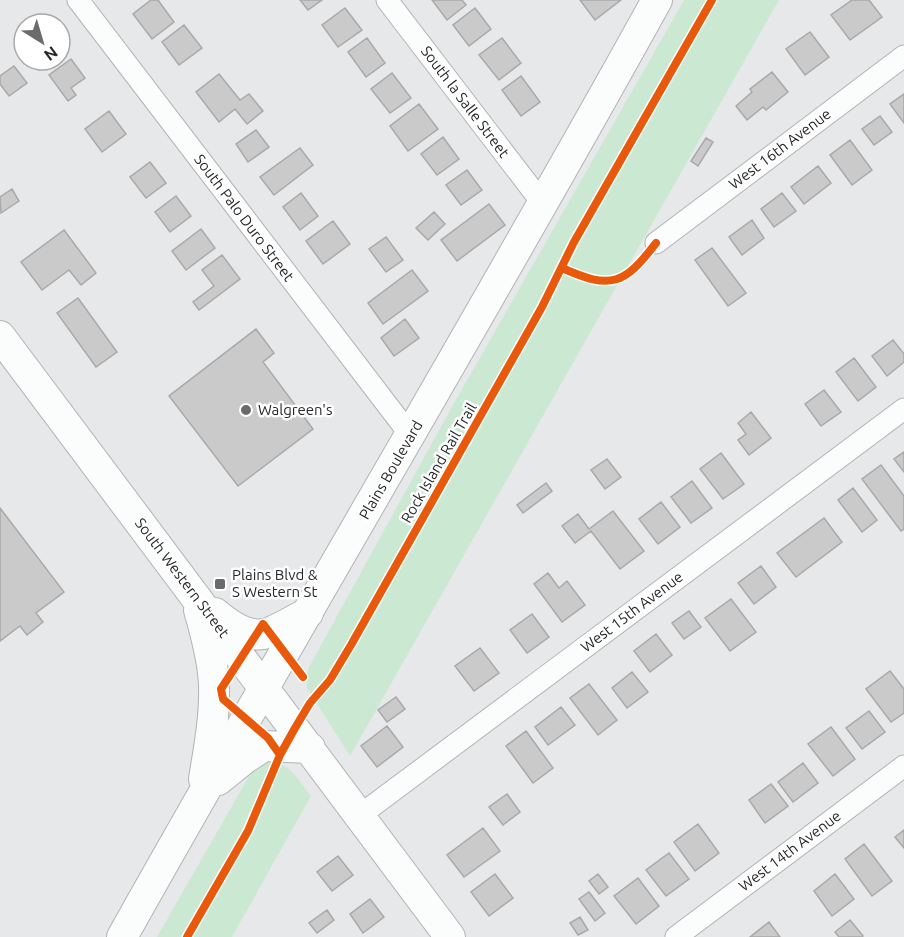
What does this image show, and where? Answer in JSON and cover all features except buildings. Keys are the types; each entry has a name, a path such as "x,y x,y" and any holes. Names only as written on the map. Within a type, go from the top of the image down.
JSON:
{"main road":[{"name":"Plains Boulevard","path":"122,937 202,794 411,436 657,0"},
{"name":"South Western Street","path":"0,336 450,937"},
{"path":"194,595 224,621 245,632 264,634 308,613"},
{"path":"194,595 208,642 214,683 212,729 202,794"},
{"path":"202,794 244,759 264,746 310,748"}],"street":[{"name":"South Palo Duro Street","path":"78,0 411,436"},
{"name":"South la Salle Street","path":"387,0 543,204"},
{"name":"West 16th Avenue","path":"656,243 904,56"},
{"name":"West 15th Avenue","path":"359,816 904,409"},
{"name":"West 14th Avenue","path":"676,937 904,766"}],"green space":[{"path":"684,0 779,0 350,756 307,688 309,667 449,412"},
{"path":"273,761 290,770 311,796 232,937 157,937 252,771"}],"cycle path":[{"name":"Rock Island Rail Trail","path":"187,937 248,831 280,755 295,728 310,703 330,680 351,645 542,307 574,242 712,0"},
{"path":"562,268 593,279 615,280 635,268 656,243"},
{"path":"280,755 268,738 223,699 221,689 263,624 303,677"}],"place":[{"name":"Walgreen's","path":"246,410"},
{"name":"Plains Blvd & S Western St","path":"220,584"}]}
